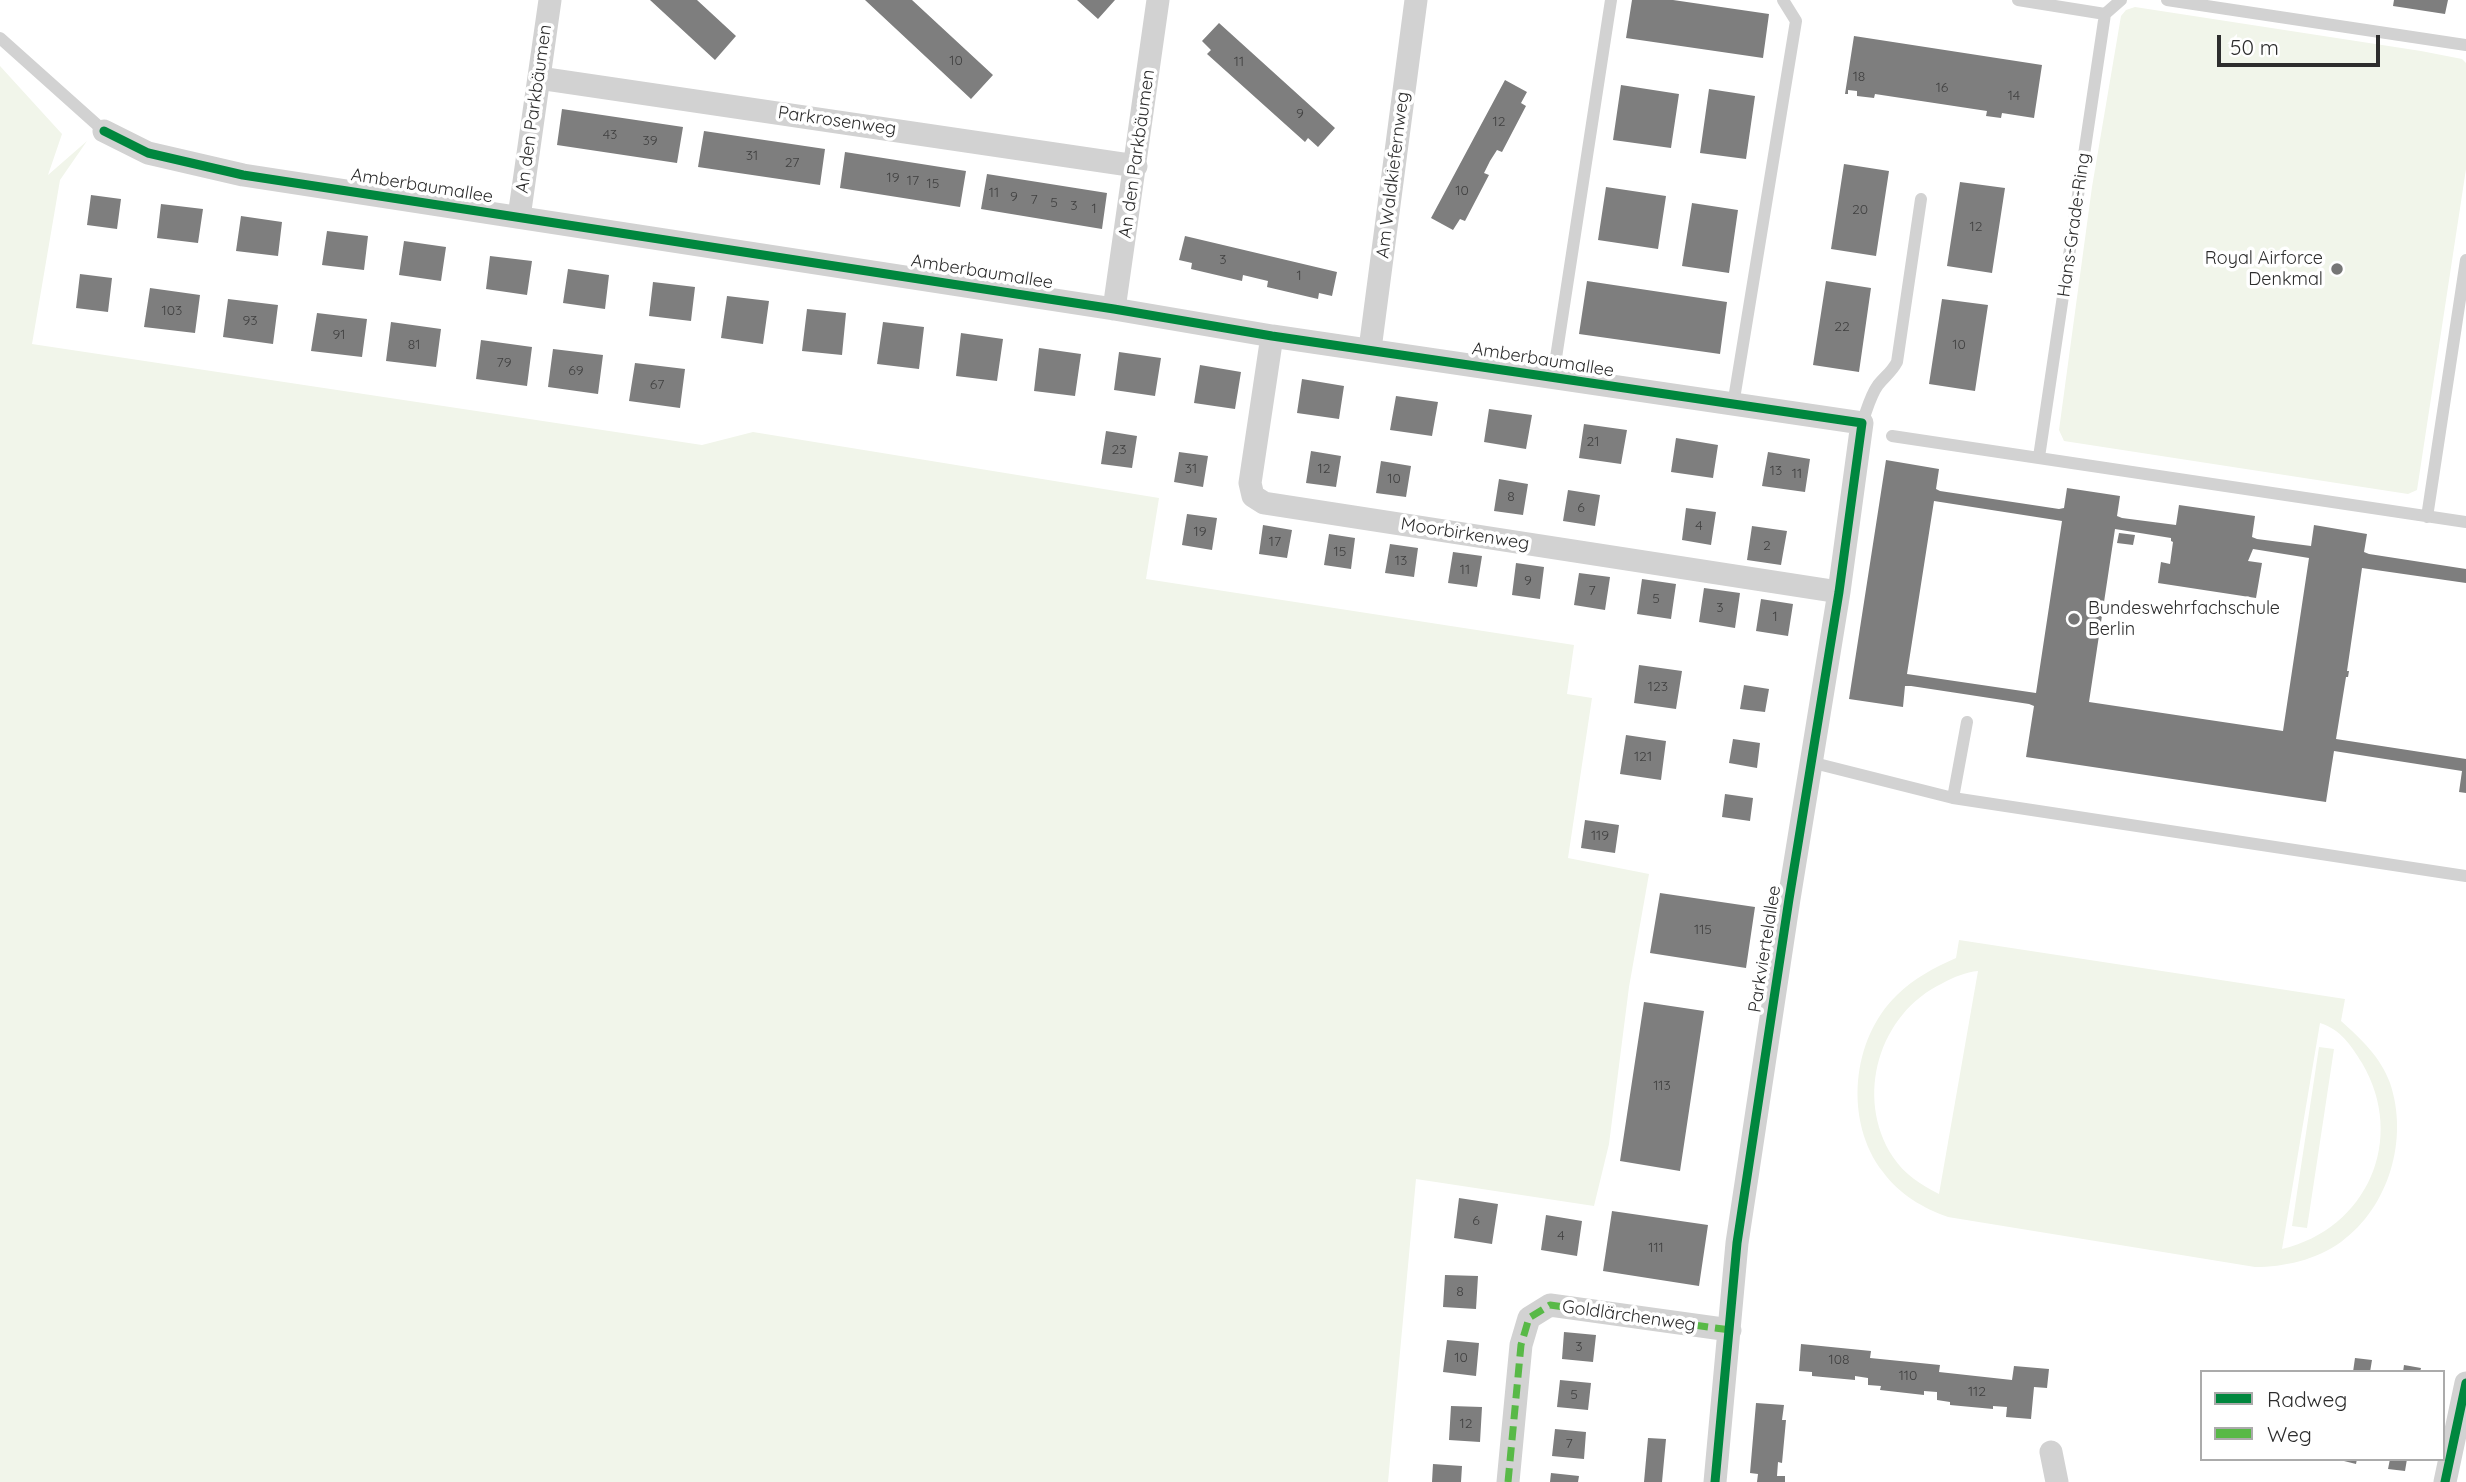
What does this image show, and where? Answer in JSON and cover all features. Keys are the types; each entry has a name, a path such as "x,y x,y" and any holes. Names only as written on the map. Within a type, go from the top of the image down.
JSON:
{"street":[{"name":"An den Parkbäumen","path":"519,217 550,0"},
{"name":"An den Parkbäumen","path":"1114,309 1158,0"},
{"name":"Am Waldkiefernweg","path":"1370,349 1416,0"},
{"name":"Parkrosenweg","path":"539,78 1136,166"},
{"name":"Amberbaumallee","path":"104,131 148,153 243,175 1114,309 1272,336 1862,423"},
{"name":"Moorbirkenweg","path":"1272,336 1250,483 1253,496 1264,503 1839,592"},
{"name":"Parkviertelallee","path":"1715,1482 1737,1243 1810,762 1839,592 1862,423"},
{"name":"Goldlärchenweg","path":"1508,1482 1521,1345 1529,1318 1550,1305 1730,1330"},
{"path":"2445,1482 2466,1383"},
{"path":"2051,1452 2057,1482"}],"lane":[{"path":"1553,377 1611,0"},
{"path":"1734,405 1796,21 1783,0"},
{"path":"2018,0 2105,14 2121,0"},
{"path":"2167,0 2466,45"},
{"name":"Hans-Grade-Ring","path":"2039,457 2105,14"},
{"path":"0,38 104,131"},
{"path":"1862,423 1871,397 1880,382 1891,373 1896,362 1921,200"},
{"path":"2427,517 2466,260"},
{"path":"1892,436 2466,522"},
{"path":"1953,799 1968,722"},
{"path":"1810,762 1953,799 2466,876"}],"shaded area":[{"path":"2135,7 2421,51 2462,59 2466,63 2466,169 2417,490 2408,494 2064,441 2059,430 2092,187 2121,16 2126,10"},
{"path":"0,66 62,134 48,175 87,141 60,180 32,344 702,445 753,432 1159,498 1146,579 1574,645 1567,694 1592,698 1568,858 1649,874 1629,987 1609,1144 1594,1206 1416,1179 1388,1482 0,1482"},
{"path":"1959,940 2345,999 2341,1021 2363,1041 2381,1064 2390,1083 2395,1104 2396,1149 2383,1191 2358,1227 2321,1254 2288,1264 2255,1267 1948,1217 1921,1205 1904,1194 1890,1180 1871,1152 1862,1129 1858,1081 1870,1034 1882,1013 1910,983 1956,958","holes":["1978,971 1939,1194 1902,1169 1881,1134 1875,1109 1879,1059 1889,1035 1903,1014 1921,997 1960,975","2320,1023 2339,1034 2362,1063 2375,1092 2380,1121 2379,1150 2371,1177 2357,1201 2337,1222 2312,1238 2282,1249"]},
{"path":"2319,1047 2334,1049 2307,1228 2292,1226"}],"building":[{"path":"650,0 697,0 736,36 715,60"},
{"path":"865,0 912,0 993,75 971,99"},
{"path":"1077,0 1115,0 1098,19"},
{"path":"1632,0 1673,0 1769,14 1763,58 1626,38"},
{"path":"2394,0 2448,0 2445,14 2393,6"},
{"path":"1219,23 1335,128 1318,147 1308,138 1305,142 1207,54 1211,50 1202,41"},
{"path":"1854,36 2042,65 2034,118 2002,113 2001,118 1986,116 1987,111 1875,94 1874,98 1857,96 1857,91 1848,90 1848,94 1845,94"},
{"path":"1505,80 1527,92 1521,103 1526,106 1502,152 1497,150 1490,161 1484,173 1489,175 1465,221 1460,219 1453,230 1431,218"},
{"path":"1621,85 1679,94 1671,148 1613,140"},
{"path":"1709,89 1755,96 1746,159 1700,153"},
{"path":"562,109 683,127 677,163 557,145"},
{"path":"704,131 825,149 820,185 698,167"},
{"path":"845,152 966,171 960,207 840,188"},
{"path":"1844,164 1889,171 1876,256 1831,249"},
{"path":"987,174 1107,193 1102,229 981,209"},
{"path":"1960,182 2005,188 1992,273 1947,266"},
{"path":"1606,187 1666,196 1658,249 1598,240"},
{"path":"91,195 121,199 117,229 87,225"},
{"path":"1692,203 1738,210 1729,273 1682,266"},
{"path":"161,204 203,209 198,243 157,238"},
{"path":"241,216 282,222 278,256 236,251"},
{"path":"327,231 368,236 364,270 322,265"},
{"path":"1185,236 1337,272 1332,296 1319,293 1318,299 1267,287 1268,281 1243,275 1242,281 1191,269 1192,263 1179,260"},
{"path":"404,241 446,247 441,281 399,275"},
{"path":"490,256 532,261 527,295 486,289"},
{"path":"568,269 609,275 605,309 563,303"},
{"path":"80,274 112,278 108,312 76,308"},
{"path":"1587,281 1727,302 1720,354 1579,334"},
{"path":"1826,281 1871,288 1859,372 1813,365"},
{"path":"653,282 695,287 691,321 649,316"},
{"path":"150,288 200,295 195,333 144,327"},
{"path":"727,296 769,301 763,344 721,338"},
{"path":"228,299 278,305 273,344 223,337"},
{"path":"1942,299 1988,305 1975,391 1929,384"},
{"path":"807,309 846,313 842,355 802,351"},
{"path":"317,313 367,319 362,357 311,351"},
{"path":"391,322 441,329 436,367 386,361"},
{"path":"883,322 924,327 919,369 877,364"},
{"path":"961,333 1003,339 997,381 956,376"},
{"path":"481,340 532,347 527,386 476,379"},
{"path":"1039,348 1081,354 1075,396 1034,391"},
{"path":"553,349 603,355 598,394 548,387"},
{"path":"1119,352 1161,358 1155,396 1114,390"},
{"path":"635,363 685,369 680,408 629,401"},
{"path":"1200,365 1241,372 1235,409 1194,403"},
{"path":"1302,379 1344,386 1339,419 1297,413"},
{"path":"1396,396 1438,402 1432,436 1390,430"},
{"path":"1489,409 1532,415 1526,449 1484,442"},
{"path":"1584,424 1627,430 1621,464 1579,458"},
{"path":"1106,431 1137,436 1132,468 1101,464"},
{"path":"1676,438 1718,445 1713,478 1671,472"},
{"path":"1311,451 1341,456 1336,487 1306,483"},
{"path":"1179,452 1208,456 1203,487 1174,482"},
{"path":"1768,452 1810,459 1805,492 1762,486"},
{"name":"Bundeswehrfachschule Berlin","path":"1886,460 1939,469 1936,489 1940,491 2059,509 2064,508 2067,488 2120,496 2117,516 2122,518 2176,525 2179,505 2255,516 2252,537 2257,539 2311,546 2314,525 2367,534 2364,552 2369,554 2466,569 2466,583 2362,568 2349,671 2336,739 2466,759 2466,793 2459,792 2462,771 2334,751 2326,802 2026,757 2034,706 2029,704 1911,686 1905,686 1903,707 1849,699","holes":["1934,501 2062,521 2036,693 1907,674","2115,529 2171,538 2173,542 2170,564 2161,562 2158,583 2256,598 2262,563 2248,561 2253,549 2309,558 2283,731 2089,702"]},
{"path":"1381,461 1411,466 1406,497 1376,493"},
{"path":"1499,479 1528,484 1523,515 1494,511"},
{"path":"1568,490 1600,495 1595,526 1563,521"},
{"path":"1686,508 1716,512 1711,545 1682,540"},
{"path":"1187,514 1217,518 1212,550 1182,545"},
{"path":"1263,525 1292,530 1287,558 1259,554"},
{"path":"1752,526 1787,531 1781,565 1747,560"},
{"path":"2119,533 2135,535 2133,545 2117,543"},
{"path":"1329,534 1355,538 1351,569 1324,565"},
{"path":"1390,544 1418,548 1414,577 1385,573"},
{"path":"1453,552 1482,556 1477,587 1448,583"},
{"path":"1516,563 1544,567 1540,599 1512,595"},
{"path":"1579,573 1610,577 1605,610 1574,605"},
{"path":"1642,579 1676,584 1671,619 1637,614"},
{"path":"1704,588 1740,593 1735,628 1699,622"},
{"path":"1761,599 1793,604 1788,636 1756,631"},
{"path":"1639,665 1682,671 1676,709 1634,703"},
{"path":"1744,685 1769,689 1765,712 1740,709"},
{"path":"1626,735 1666,741 1661,780 1620,774"},
{"path":"1733,739 1760,743 1757,768 1729,763"},
{"path":"1725,794 1753,798 1750,821 1722,817"},
{"path":"1585,820 1619,825 1615,853 1581,848"},
{"path":"1660,893 1755,907 1746,968 1650,953"},
{"path":"1644,1002 1704,1011 1680,1171 1620,1161"},
{"path":"1459,1198 1498,1204 1492,1244 1454,1238"},
{"path":"1612,1211 1708,1225 1699,1286 1603,1271"},
{"path":"1546,1215 1582,1221 1577,1256 1541,1250"},
{"path":"1445,1275 1478,1276 1476,1309 1443,1307"},
{"path":"1564,1332 1596,1335 1593,1362 1562,1359"},
{"path":"1447,1340 1479,1343 1476,1376 1443,1372"},
{"path":"1801,1344 1871,1351 1870,1358 1940,1365 1939,1372 2012,1380 2014,1366 2049,1369 2047,1388 2034,1387 2031,1419 2006,1417 2007,1407 1993,1406 1993,1409 1950,1405 1950,1402 1937,1400 1937,1392 1924,1391 1924,1395 1880,1390 1881,1386 1868,1385 1868,1378 1855,1376 1855,1380 1812,1376 1812,1372 1799,1371"},
{"path":"2355,1358 2372,1360 2370,1370 2353,1370"},
{"path":"2404,1365 2421,1368 2420,1370 2403,1370"},
{"path":"1560,1380 1591,1383 1588,1410 1557,1407"},
{"path":"1756,1403 1784,1405 1782,1420 1786,1420 1782,1463 1778,1462 1777,1476 1785,1476 1785,1482 1757,1482 1758,1474 1750,1473"},
{"path":"1451,1406 1482,1407 1480,1442 1449,1440"},
{"path":"1555,1429 1586,1432 1584,1459 1552,1456"},
{"path":"1648,1438 1666,1439 1662,1482 1644,1482"},
{"path":"2390,1461 2407,1461 2405,1471 2388,1469"},
{"path":"1433,1464 1462,1466 1461,1482 1432,1482"},
{"path":"1551,1473 1579,1476 1578,1482 1550,1482"}],"marked path":[{"path":"1508,1482 1521,1345 1529,1318 1550,1305 1730,1330"}],"cycle path":[{"path":"104,131 148,153 243,175 1114,309 1272,336 1862,423 1839,592 1737,1243 1715,1482"},
{"path":"2445,1482 2466,1383"}],"place":[{"name":"Royal Airforce Denkmal","path":"2337,269"},
{"name":"Bundeswehrfachschule Berlin","path":"2074,619"}]}
